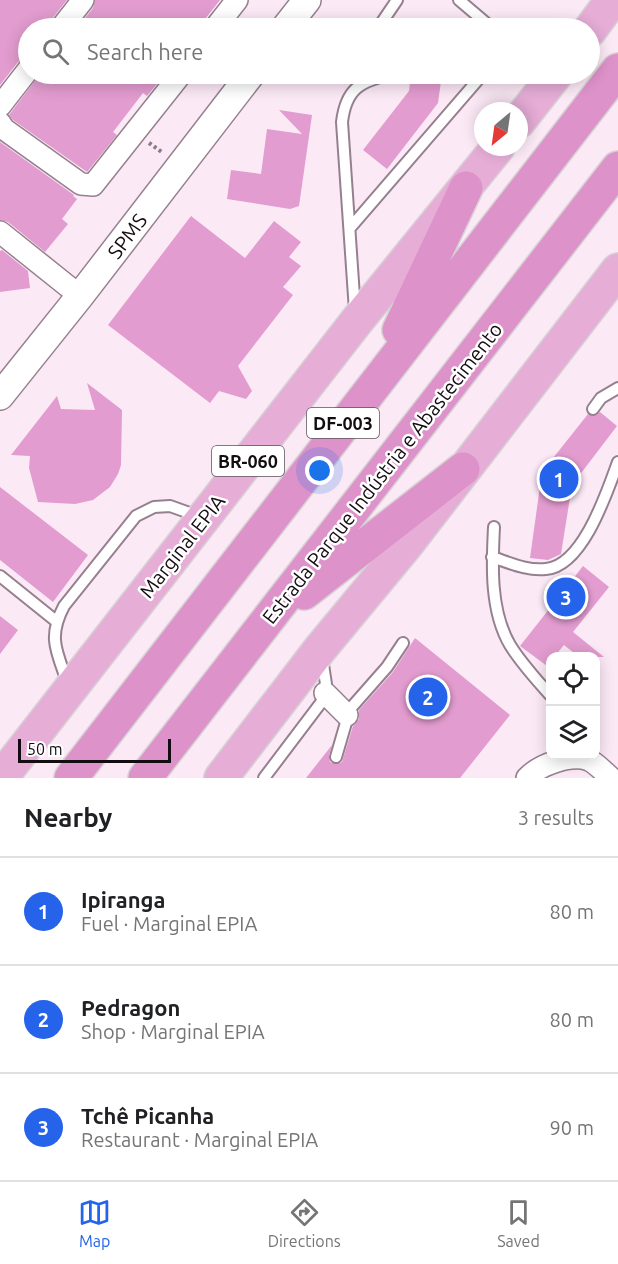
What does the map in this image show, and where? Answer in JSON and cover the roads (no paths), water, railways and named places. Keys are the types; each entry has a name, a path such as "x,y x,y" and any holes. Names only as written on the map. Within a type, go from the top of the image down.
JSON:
{"highway":[{"name":"DF-003","path":"70,778 618,70"},
{"name":"Estrada Parque Indústria e Abastecimento","path":"145,778 618,168"},
{"path":"373,386 466,188"},
{"path":"265,624 463,470"}],"main road":[{"path":"599,18 612,0"},
{"path":"528,110 548,84"},
{"name":"Marginal EPIA","path":"1,778 356,322 491,156"},
{"path":"221,778 320,649 407,544 618,270"}],"street":[{"path":"69,18 83,0"},
{"path":"223,18 237,0"},
{"path":"293,18 307,0"},
{"path":"0,106 18,83"},
{"path":"0,123 4,129 81,184 88,186 98,182 173,84"},
{"name":"SPMS","path":"0,396 243,84"},
{"path":"0,232 80,296"},
{"path":"325,693 347,715"},
{"path":"527,778 546,765 563,760"},
{"path":"589,760 611,778"}],"lane":[{"path":"385,18 397,0"},
{"path":"459,0 480,18"},
{"path":"356,322 342,122 350,95 360,84"},
{"path":"350,228 474,84"},
{"path":"593,409 601,398 618,388"},
{"path":"492,557 530,569 560,566 571,556 587,534 618,462"},
{"path":"69,690 53,640 56,621 64,606 136,516 154,507 170,506 204,518"},
{"path":"494,527 492,557 498,614 509,644 546,690"},
{"path":"0,576 56,621"},
{"path":"336,757 350,709 387,667 403,643"},
{"path":"264,778 319,706 325,693 320,649"}],"place":[{"name":"Ipiranga","path":"559,479"},
{"name":"Tchê Picanha","path":"566,597"},
{"name":"Pedragon","path":"428,697"}]}
